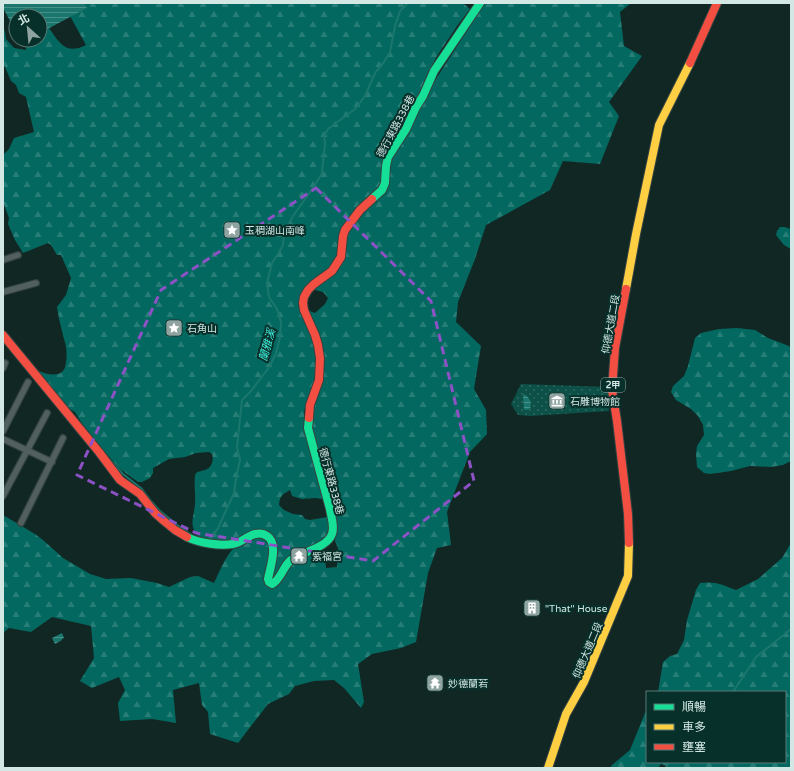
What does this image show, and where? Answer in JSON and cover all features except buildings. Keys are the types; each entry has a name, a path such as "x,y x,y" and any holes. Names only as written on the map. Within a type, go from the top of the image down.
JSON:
{"street":[{"name":"德行東路338巷","path":"3,335 96,448 121,481 137,492 156,513 179,533 198,542 221,544 232,544 258,534 269,537 274,545 274,554 268,579 269,582 274,584 278,580 284,567 291,560 323,544 331,536 332,523 330,509 308,428 308,414 310,405 319,380 320,358 315,335 304,310 304,297 311,287 332,271 341,257 345,230 360,210 382,190 385,183 388,157 406,129 434,71 480,3"},
{"name":"仰德大道二段","path":"548,768 566,714 584,682 628,576 628,514 612,390 615,348 636,234 659,124 680,84 718,3"},
{"path":"3,260 18,255"},
{"path":"3,292 36,283"},
{"path":"3,431 28,382"},
{"path":"3,496 47,413"},
{"path":"21,523 63,438"},
{"path":"3,439 52,462"}],"highlighted area":[{"path":"316,188 431,301 474,481 373,561 196,533 77,475 161,290"}],"green space":[{"path":"84,3 463,3 470,9 437,56 427,75 413,108 393,145 382,183 343,230 339,255 330,269 305,288 301,294 298,303 300,312 309,328 316,348 316,384 304,411 304,426 323,495 322,499 302,499 292,496 290,490 282,496 279,505 284,510 293,514 302,515 305,519 310,520 327,517 330,528 327,536 321,542 299,552 275,581 271,582 273,565 270,536 232,541 212,541 198,536 194,531 192,521 195,506 195,476 196,473 211,466 213,461 212,454 209,452 196,453 185,457 169,459 153,468 153,473 150,478 142,482 138,482 120,469 103,450 75,412 65,406 37,372 58,374 64,369 66,349 57,307 66,295 71,278 61,255 57,255 48,243 23,253 8,224 9,218 3,202 3,155 9,149 14,138 34,132 26,97 19,93 16,85 11,81 3,65 3,26 8,41 8,48 26,50 26,48 48,48 49,28 64,46 73,49 79,48 86,45 70,16 86,8"},
{"path":"485,3 631,3 620,12 624,46 642,56 609,102 619,116 600,164 563,161 550,190 486,225 475,259 458,302 456,322 481,346 474,389 486,410 487,434 470,452 447,512 451,545 437,548 428,573 416,642 401,648 372,654 358,664 364,702 361,708 344,688 334,680 314,681 295,686 289,694 268,704 238,743 210,734 208,712 202,705 199,683 173,690 176,723 152,719 120,721 118,703 125,690 119,677 92,688 80,681 94,658 91,626 52,617 31,632 9,628 3,633 3,515 35,534 63,558 90,574 106,579 131,578 169,587 190,577 198,576 214,583 230,552 255,536 266,538 272,548 268,584 298,559 319,550 325,556 326,568 337,567 338,548 335,541 336,530 331,501 311,424 313,411 321,386 322,354 307,310 315,313 325,304 328,298 323,292 315,290 314,288 333,275 348,231 387,185 390,176 391,161 407,134 432,85"},
{"path":"780,227 791,229 791,249 784,245 776,235"},
{"path":"737,328 755,330 768,338 791,348 791,461 783,465 771,467 750,466 731,471 710,474 704,473 697,467 696,454 697,446 704,435 703,425 698,416 691,409 676,400 671,392 673,386 684,376 695,338 701,333 719,329"},
{"path":"791,543 791,768 672,768 661,764 658,768 610,768 630,750 646,710 646,763 786,763 786,691 658,691 663,662 670,656 677,654 684,640 687,620 696,590 700,583 710,582 736,590 758,579 782,558"}],"shaded area":[{"path":"3,3 84,3 87,8 48,29 48,8 8,8 8,17 3,8"},
{"path":"521,384 608,387 609,411 530,416 518,415 511,404"},
{"path":"524,394 530,400 530,409 524,409"},
{"path":"62,633 64,638 55,644 52,638"}],"waterway":[{"name":"蘭雅溪","path":"205,540 212,537 218,528 234,493 240,460 237,447 242,400 251,391 270,366 276,353 280,337 281,322 277,309 269,297 267,283 272,263 283,245 284,233 293,216 322,173 325,143 324,136 328,129 355,109 365,96 375,73 390,52 395,26 400,11 408,3"},
{"name":"蘭雅溪","path":"110,460 123,474 142,489 159,510 177,525 195,537"},
{"path":"734,691 756,657 791,629"},
{"path":"666,768 668,763"}],"traffic: fast":[{"path":"372,199 382,190 385,183 388,157 406,129 434,71 480,3"},
{"path":"187,537 203,542 227,545 236,543 255,534 266,535 271,539 273,550 268,579 272,584 278,579 291,560 325,543 332,534 333,528 330,509 308,428 309,418"}],"traffic: slow":[{"path":"626,289 659,125 690,63"},
{"path":"548,768 566,714 584,682 628,576 629,543"}],"traffic: jam":[{"path":"690,63 717,3"},
{"path":"309,418 310,405 319,380 320,358 315,335 304,310 304,297 314,284 332,271 341,257 345,230 360,210 372,199"},
{"path":"626,289 615,348 612,390 628,514 629,543"},
{"path":"3,335 99,452 120,480 140,494 155,513 164,521 187,537"}],"place":[{"name":"玉稠湖山南峰","path":"232,230"},
{"name":"石角山","path":"174,328"},
{"name":"石雕博物館","path":"557,401"},
{"name":"紫福宮","path":"299,556"},
{"name":"\"That\" House","path":"532,608"},
{"name":"妙德蘭若","path":"435,683"}]}
